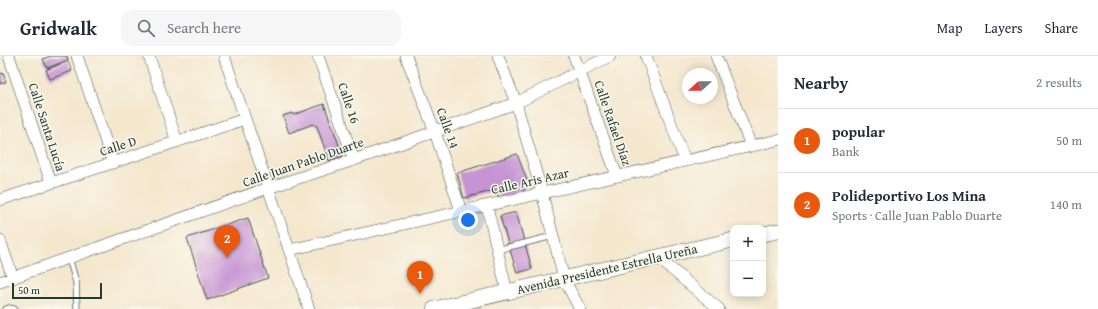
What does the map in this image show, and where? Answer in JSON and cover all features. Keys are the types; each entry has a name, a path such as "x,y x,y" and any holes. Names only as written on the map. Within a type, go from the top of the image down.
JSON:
{"main road":[{"path":"766,233 778,231"},
{"name":"Avenida Presidente Estrella Ureña","path":"434,309 730,241"}],"street":[{"name":"Calle Santa Lucía","path":"9,56 51,183"},
{"path":"77,56 113,163"},
{"path":"149,56 177,142"},
{"path":"224,56 309,309"},
{"name":"Calle 16","path":"318,56 354,160"},
{"name":"Calle 14","path":"406,56 435,132 461,211"},
{"path":"498,56 516,103 542,193 564,280 580,309"},
{"name":"Calle Rafael Díaz","path":"574,56 617,176"},
{"name":"Calle Juan Pablo Duarte","path":"0,282 516,103 610,56"},
{"path":"646,56 685,161"},
{"path":"716,56 751,146"},
{"name":"Calle D","path":"0,200 245,119"},
{"name":"Calle Aris Azar","path":"289,250 778,140"},
{"path":"487,206 507,292"},
{"path":"0,240 13,278"},
{"path":"657,257 719,309"}],"lane":[{"path":"497,250 553,236"},
{"path":"69,258 76,282 77,309"},
{"path":"6,309 14,309"}],"building":[{"path":"51,56 67,56 68,60 47,68 43,59"},
{"path":"68,61 72,71 50,79 46,70"},
{"path":"3,73 6,82 0,84 0,74"},
{"path":"324,104 343,156 329,161 317,126 313,124 289,133 283,116 292,113 293,115"},
{"path":"517,154 527,180 523,193 499,198 496,190 464,198 457,173"},
{"path":"516,212 532,269 517,273 500,216"},
{"path":"248,218 268,278 207,300 187,238"}],"place":[{"name":"Polideportivo Los Mina","path":"227,258"},
{"name":"popular","path":"420,294"}]}
